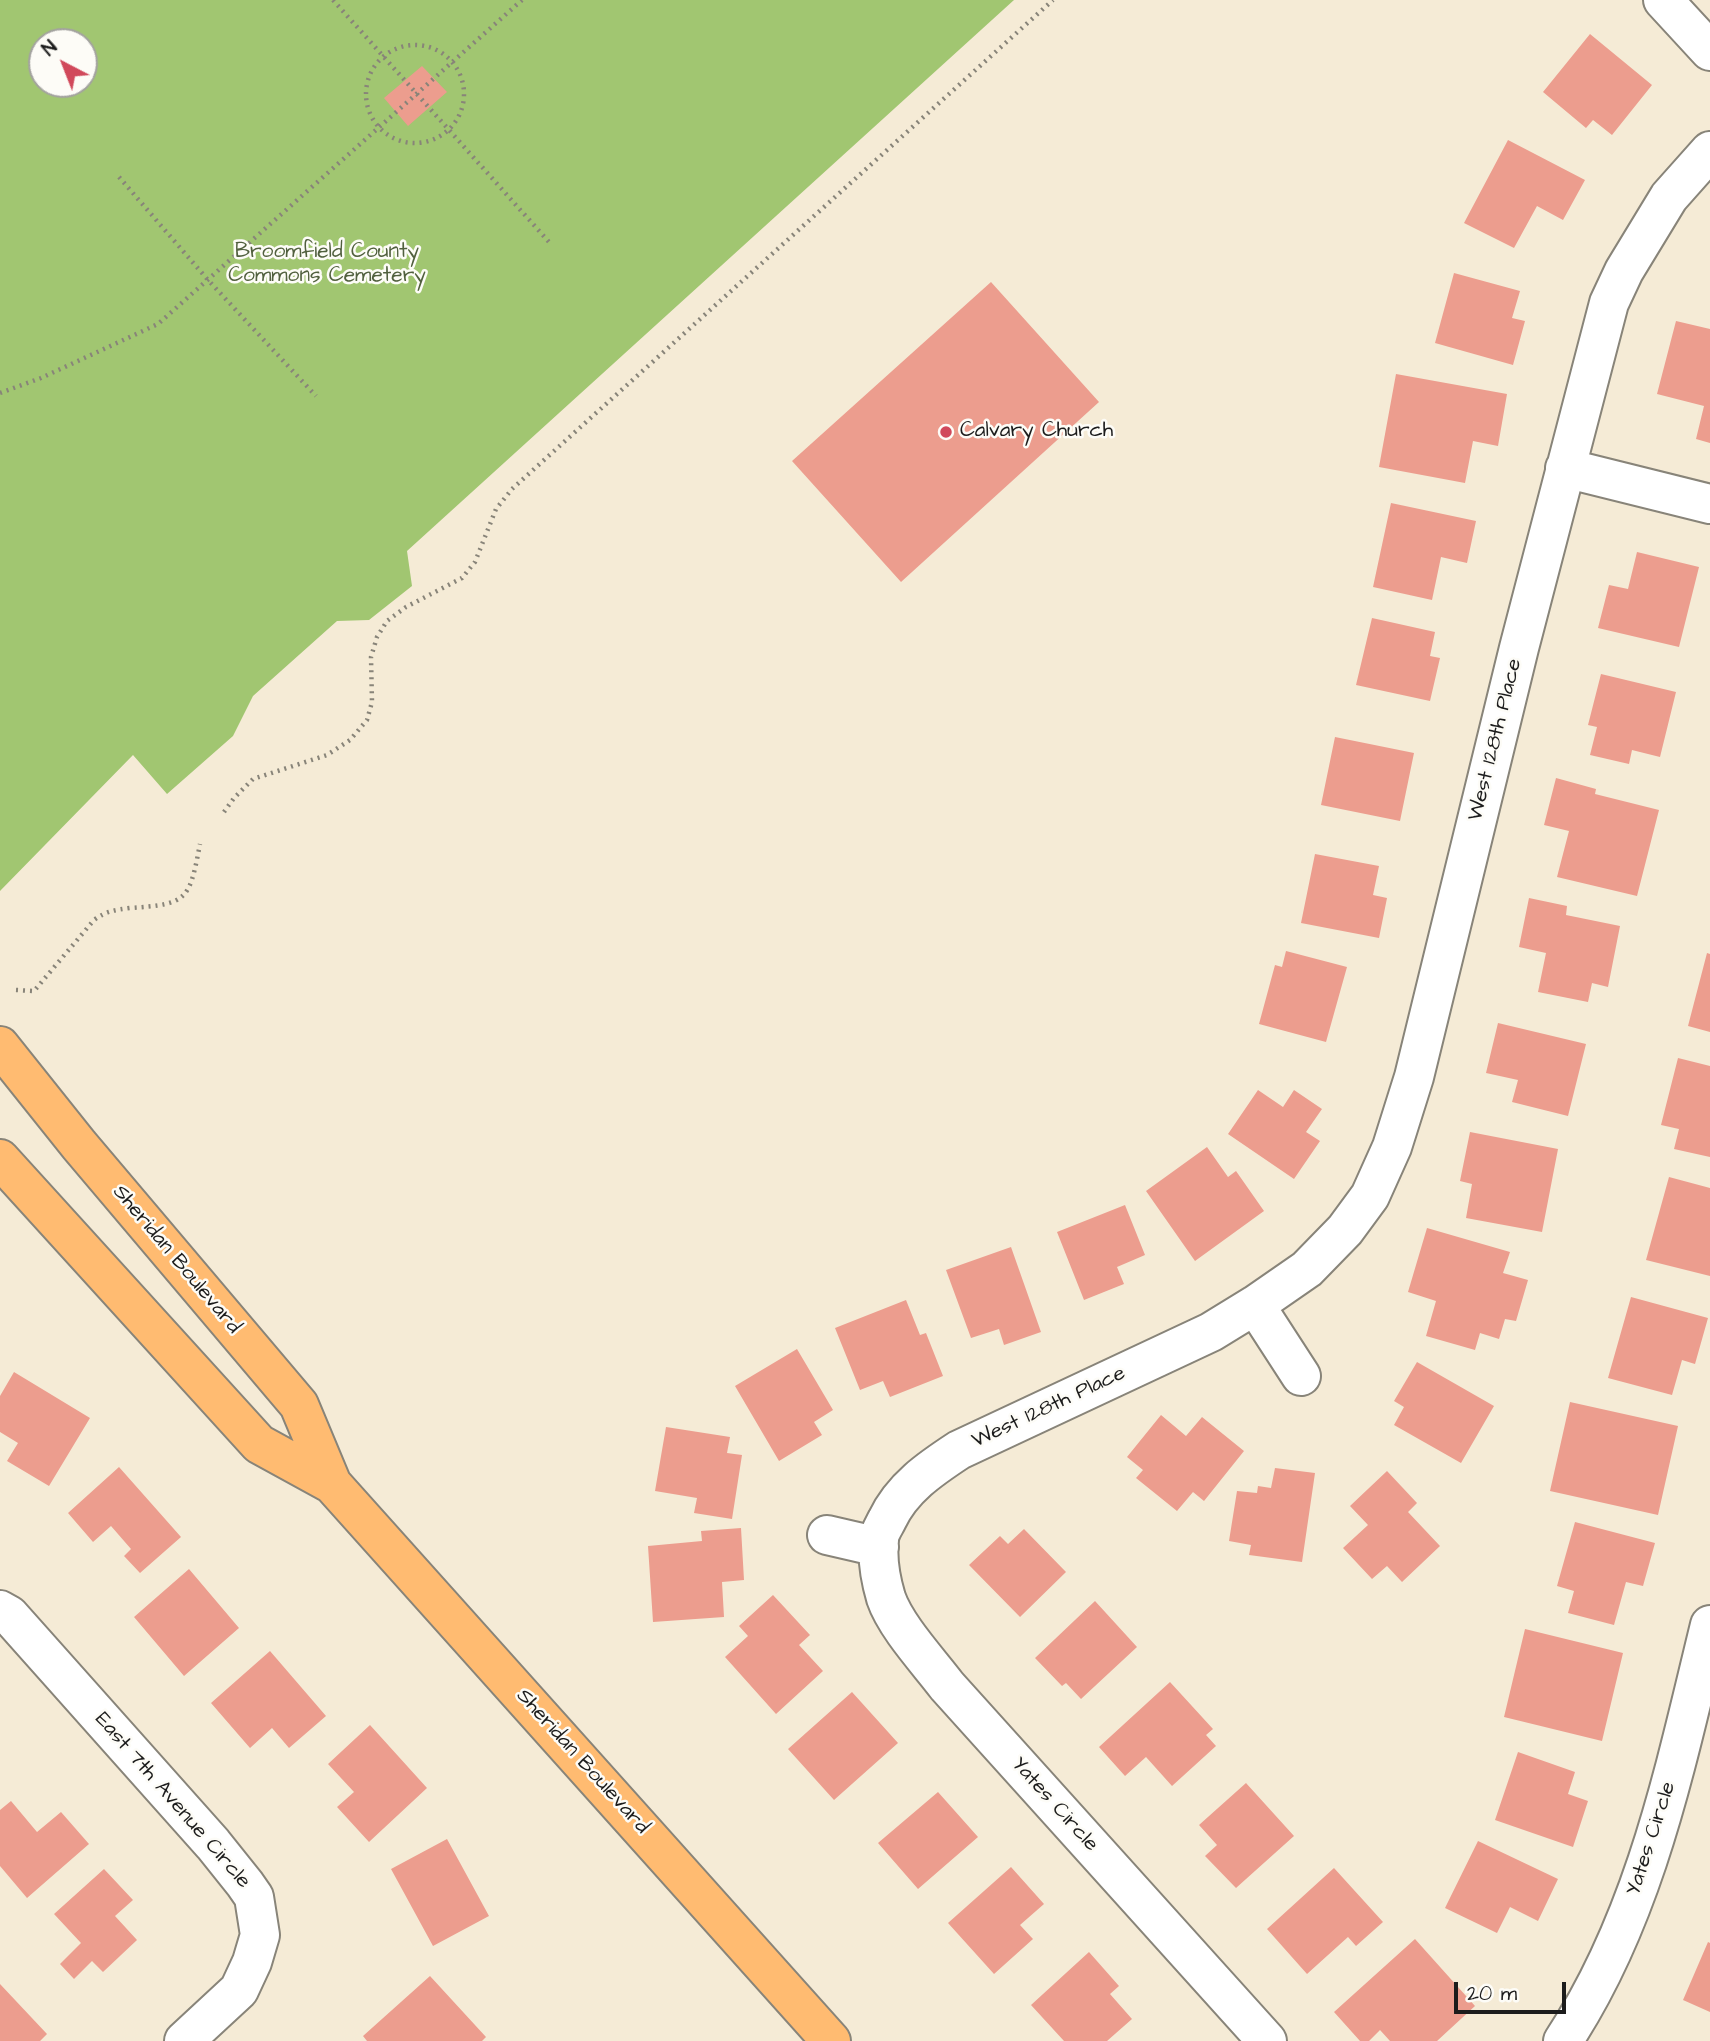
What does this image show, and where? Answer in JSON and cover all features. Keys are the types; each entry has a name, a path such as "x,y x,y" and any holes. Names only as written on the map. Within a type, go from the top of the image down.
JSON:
{"main road":[{"name":"Sheridan Boulevard","path":"0,1046 79,1145 299,1405 332,1484 831,2041"},
{"name":"Sheridan Boulevard","path":"0,1159 258,1444 332,1484"}],"street":[{"path":"1663,0 1710,51"},
{"name":"West 128th Place","path":"879,1547 878,1538 892,1510 911,1485 929,1469 959,1450 1211,1332 1255,1305 1307,1269 1345,1230 1370,1196 1392,1147 1414,1077 1519,648 1609,303 1624,271 1669,197 1710,151"},
{"path":"1565,468 1710,504"},
{"path":"1255,1305 1301,1376"},
{"path":"827,1535 879,1547"},
{"name":"Yates Circle","path":"879,1547 879,1563 887,1600 907,1634 947,1686 1267,2041"},
{"name":"East 7th Avenue Circle","path":"0,1610 9,1615 194,1824 254,1897 260,1935 252,1962 239,1990 184,2041"},
{"name":"Yates Circle","path":"1563,2041 1581,2013 1625,1922 1661,1821 1697,1735 1710,1625"}],"path":[{"path":"333,0 550,242"},
{"path":"0,393 41,378 158,324 522,0"},
{"path":"224,812 253,779 327,754 350,740 367,720 372,702 371,657 377,637 387,621 406,607 462,578 475,562 496,509 512,489 1053,0"},
{"path":"411,44 441,51 453,62 461,74 465,89 464,105 449,131 436,140 421,144 405,143 391,138 378,128 365,99 366,83 383,57 411,44"},
{"path":"119,177 208,280 316,396"},
{"path":"16,990 34,990 103,913 167,906 185,896 194,876 200,844"}],"green space":[{"name":"Broomfield County Commons Cemetery","path":"0,0 1014,0 407,551 412,586 369,620 337,621 253,696 233,736 167,794 133,755 0,891"}],"building":[{"path":"1590,34 1652,85 1612,135 1593,120 1586,128 1543,92"},
{"path":"422,66 447,92 408,126 384,98"},
{"path":"1508,140 1585,180 1563,220 1537,206 1514,248 1464,223"},
{"path":"1454,273 1520,291 1512,318 1525,321 1513,365 1435,343"},
{"name":"Calvary Church","path":"991,282 1099,402 901,582 792,461"},
{"path":"1676,321 1710,329 1710,443 1696,439 1704,406 1657,394"},
{"path":"1396,374 1507,394 1498,446 1473,441 1465,483 1379,467"},
{"path":"1391,503 1476,521 1467,563 1441,557 1432,600 1373,587"},
{"path":"1637,552 1699,567 1679,647 1598,628 1609,585 1628,589"},
{"path":"1372,618 1435,632 1430,656 1440,658 1430,701 1356,685"},
{"path":"1601,674 1676,692 1660,757 1632,750 1629,764 1590,755 1597,727 1588,725"},
{"path":"1335,737 1414,753 1400,821 1321,805"},
{"path":"1556,778 1596,789 1595,794 1659,810 1637,896 1557,877 1569,831 1544,825"},
{"path":"1315,854 1379,866 1373,895 1387,898 1379,938 1301,923"},
{"path":"1529,898 1567,906 1566,915 1620,926 1608,987 1592,983 1588,1002 1538,992 1546,953 1519,947"},
{"path":"1286,951 1347,967 1326,1042 1259,1024 1275,965 1282,967"},
{"path":"1707,953 1710,954 1710,1032 1688,1026"},
{"path":"1498,1023 1586,1044 1568,1116 1512,1102 1518,1080 1486,1073"},
{"path":"1678,1058 1710,1066 1710,1157 1674,1149 1679,1129 1661,1125"},
{"path":"1258,1090 1283,1107 1294,1090 1322,1109 1306,1132 1320,1141 1294,1179 1228,1134"},
{"path":"1470,1132 1558,1149 1542,1232 1466,1218 1472,1184 1460,1181"},
{"path":"1207,1147 1228,1177 1236,1171 1264,1211 1195,1261 1146,1191"},
{"path":"1669,1177 1710,1188 1710,1276 1646,1260"},
{"path":"1125,1205 1145,1255 1117,1267 1124,1284 1084,1300 1057,1232"},
{"path":"1427,1228 1510,1252 1503,1273 1528,1280 1516,1321 1505,1319 1499,1339 1480,1333 1475,1350 1426,1336 1436,1301 1408,1292"},
{"path":"1011,1247 1041,1332 1004,1345 999,1329 971,1338 946,1270"},
{"path":"1631,1297 1708,1318 1695,1364 1682,1360 1672,1395 1608,1378"},
{"path":"906,1300 920,1335 926,1333 943,1376 890,1397 883,1381 860,1390 835,1328"},
{"path":"797,1349 833,1410 814,1422 822,1435 779,1461 735,1386"},
{"path":"1417,1362 1494,1406 1461,1463 1394,1425 1404,1407 1394,1401"},
{"path":"14,1372 90,1418 49,1486 7,1461 18,1443 0,1432 0,1396"},
{"path":"1570,1402 1678,1426 1658,1515 1550,1491"},
{"path":"1161,1415 1186,1436 1202,1417 1244,1451 1204,1501 1193,1492 1177,1511 1136,1478 1143,1470 1127,1457"},
{"path":"666,1427 730,1437 727,1453 742,1455 732,1519 694,1513 697,1498 655,1491"},
{"path":"119,1467 181,1537 140,1573 124,1556 131,1549 111,1526 93,1542 68,1513"},
{"path":"1275,1468 1315,1473 1302,1562 1249,1555 1251,1545 1229,1541 1237,1491 1257,1493 1258,1486 1271,1488"},
{"path":"1387,1471 1417,1503 1408,1512 1440,1546 1402,1582 1387,1566 1372,1579 1343,1548 1368,1525 1350,1506"},
{"path":"1575,1522 1655,1543 1643,1586 1626,1582 1614,1625 1568,1613 1574,1591 1557,1586"},
{"path":"741,1528 744,1580 722,1582 724,1617 653,1622 648,1546 702,1541 701,1531"},
{"path":"1024,1529 1066,1572 1020,1617 969,1565 1000,1536 1008,1544"},
{"path":"189,1569 239,1628 184,1676 134,1617"},
{"path":"773,1595 810,1635 799,1645 823,1671 776,1714 725,1657 748,1636 739,1626"},
{"path":"1095,1601 1137,1647 1081,1699 1066,1683 1062,1686 1035,1658"},
{"path":"1525,1629 1623,1653 1602,1741 1504,1717"},
{"path":"270,1651 326,1716 289,1748 272,1728 250,1748 211,1703"},
{"path":"1170,1682 1213,1729 1206,1735 1216,1746 1172,1786 1146,1757 1125,1776 1099,1747"},
{"path":"852,1692 898,1743 834,1800 788,1749"},
{"path":"370,1725 427,1788 369,1842 337,1807 354,1792 328,1764"},
{"path":"1518,1752 1575,1772 1568,1794 1588,1801 1573,1847 1495,1820"},
{"path":"1246,1783 1294,1836 1236,1888 1205,1856 1217,1845 1199,1825"},
{"path":"938,1792 978,1837 918,1889 878,1843"},
{"path":"11,1801 37,1832 61,1812 89,1844 27,1898 0,1866 0,1810"},
{"path":"447,1839 489,1916 433,1946 391,1869"},
{"path":"1478,1841 1558,1879 1538,1921 1510,1907 1497,1933 1445,1908"},
{"path":"1011,1867 1044,1904 1020,1925 1033,1939 994,1974 948,1923"},
{"path":"1334,1868 1383,1922 1356,1946 1348,1937 1307,1974 1267,1929"},
{"path":"104,1869 133,1900 115,1916 137,1940 103,1972 92,1961 74,1979 60,1964 81,1943 54,1914"},
{"path":"1415,1939 1475,2006 1437,2041 1390,2041 1380,2030 1369,2041 1360,2041 1334,2012"},
{"path":"1708,1942 1710,1943 1710,2012 1683,2000"},
{"path":"1089,1952 1119,1986 1110,1994 1132,2019 1107,2041 1064,2041 1031,2005"},
{"path":"430,1976 486,2037 482,2041 367,2041 363,2036"},
{"path":"0,1984 47,2034 40,2041 0,2041"}],"place":[{"name":"Calvary Church","path":"946,432"}]}
